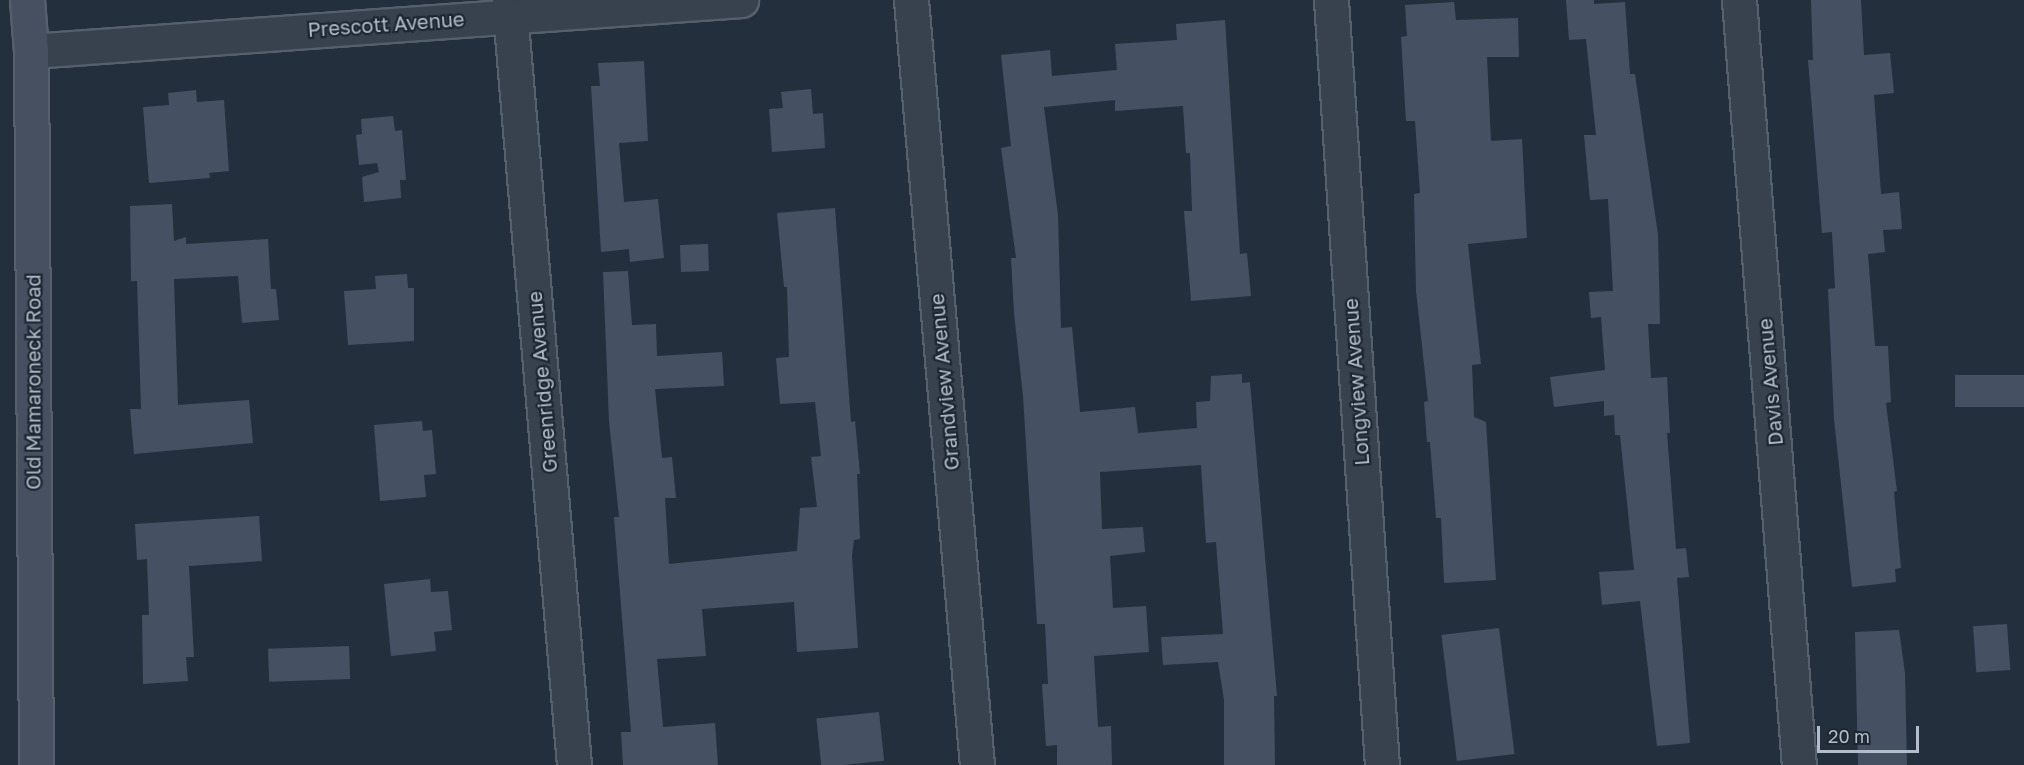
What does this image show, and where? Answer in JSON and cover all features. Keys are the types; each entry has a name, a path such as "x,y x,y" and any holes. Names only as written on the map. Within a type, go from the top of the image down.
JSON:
{"main road":[{"name":"Old Mamaroneck Road","path":"27,0 31,51 36,765"}],"street":[{"name":"Prescott Avenue","path":"31,51 510,7 741,0"},
{"name":"Grandview Avenue","path":"911,0 977,765"},
{"name":"Longview Avenue","path":"1331,0 1382,765"},
{"name":"Davis Avenue","path":"1738,0 1799,765"},
{"name":"Greenridge Avenue","path":"510,7 574,765"}],"building":[{"path":"1566,0 1594,0 1594,4 1625,2 1630,74 1635,74 1658,235 1660,324 1648,324 1651,378 1667,377 1670,433 1667,433 1676,549 1686,548 1689,577 1677,578 1690,743 1657,746 1640,601 1602,605 1599,572 1634,570 1620,435 1615,435 1614,415 1604,416 1604,401 1554,407 1550,377 1605,370 1601,317 1591,318 1589,292 1613,291 1608,199 1590,200 1584,135 1596,135 1586,39 1569,40"},
{"path":"1811,0 1861,0 1864,55 1890,53 1894,93 1874,95 1881,194 1899,192 1902,229 1883,230 1885,252 1868,254 1875,346 1888,346 1891,402 1886,403 1897,491 1894,492 1901,568 1895,569 1896,582 1852,587 1834,419 1828,289 1835,288 1832,232 1822,233 1808,60 1813,60"},
{"path":"1454,2 1456,20 1518,18 1519,57 1487,57 1491,141 1522,139 1527,238 1468,244 1481,364 1472,365 1474,417 1486,422 1496,580 1444,583 1441,518 1436,518 1430,442 1427,442 1424,402 1428,401 1416,291 1414,194 1420,193 1415,121 1406,121 1401,37 1407,36 1405,5"},
{"path":"1225,20 1240,254 1247,253 1251,296 1191,301 1184,211 1192,211 1190,153 1186,153 1183,106 1115,111 1115,100 1044,107 1058,215 1061,328 1072,327 1080,412 1135,407 1138,433 1197,428 1196,402 1210,401 1211,376 1242,374 1242,383 1250,382 1277,696 1274,696 1275,765 1224,765 1224,700 1218,662 1163,665 1161,637 1223,634 1216,542 1206,543 1201,465 1100,472 1102,529 1143,527 1145,552 1110,556 1113,608 1146,606 1149,652 1094,656 1098,727 1111,726 1112,765 1057,765 1057,745 1046,746 1042,684 1048,684 1045,624 1037,624 1023,396 1014,313 1011,258 1016,258 1001,148 1011,146 1001,55 1050,50 1052,76 1117,70 1115,44 1177,40 1176,24"},
{"path":"644,61 648,141 619,143 624,202 658,199 664,258 630,262 629,249 601,252 591,86 600,86 598,63"},
{"path":"811,89 813,114 823,113 825,148 772,152 769,109 783,108 781,92"},
{"path":"196,90 197,102 224,100 229,171 209,173 210,178 149,183 143,107 169,105 168,93"},
{"path":"393,116 395,131 402,130 406,180 400,180 401,198 364,202 362,177 379,172 377,163 359,165 356,135 362,134 361,119"},
{"path":"172,204 174,241 186,237 186,244 268,239 271,289 276,289 279,320 242,323 238,276 174,279 178,405 249,400 253,443 134,454 130,409 141,409 137,281 131,281 130,206"},
{"path":"835,208 851,422 855,421 860,474 857,474 860,539 854,540 852,556 858,648 797,652 794,602 702,609 706,656 657,659 663,727 715,723 718,765 623,765 621,732 631,732 614,517 619,517 609,421 603,272 628,271 632,325 656,324 657,356 722,352 724,386 655,389 662,458 672,457 676,498 665,498 669,564 797,551 800,508 817,507 811,457 821,456 815,402 780,404 776,358 789,357 787,287 784,287 777,213"},
{"path":"708,244 709,271 681,272 680,245"},
{"path":"407,274 408,288 414,288 414,341 348,345 344,291 376,289 375,276"},
{"path":"1955,375 2024,375 2024,407 1955,407"},
{"path":"422,421 423,431 432,430 436,474 424,475 426,497 380,501 374,425"},
{"path":"259,516 262,561 189,566 194,657 186,657 188,681 143,684 142,615 149,615 147,559 137,560 135,524"},
{"path":"430,579 431,592 448,591 452,630 434,632 436,651 391,656 384,584"},
{"path":"2007,624 2010,670 1976,672 1973,626"},
{"path":"1499,628 1514,754 1457,761 1441,635"},
{"path":"1899,630 1905,673 1907,765 1858,765 1855,632"},
{"path":"349,646 350,679 269,682 268,649"},
{"path":"879,712 884,761 821,765 816,719"}]}
